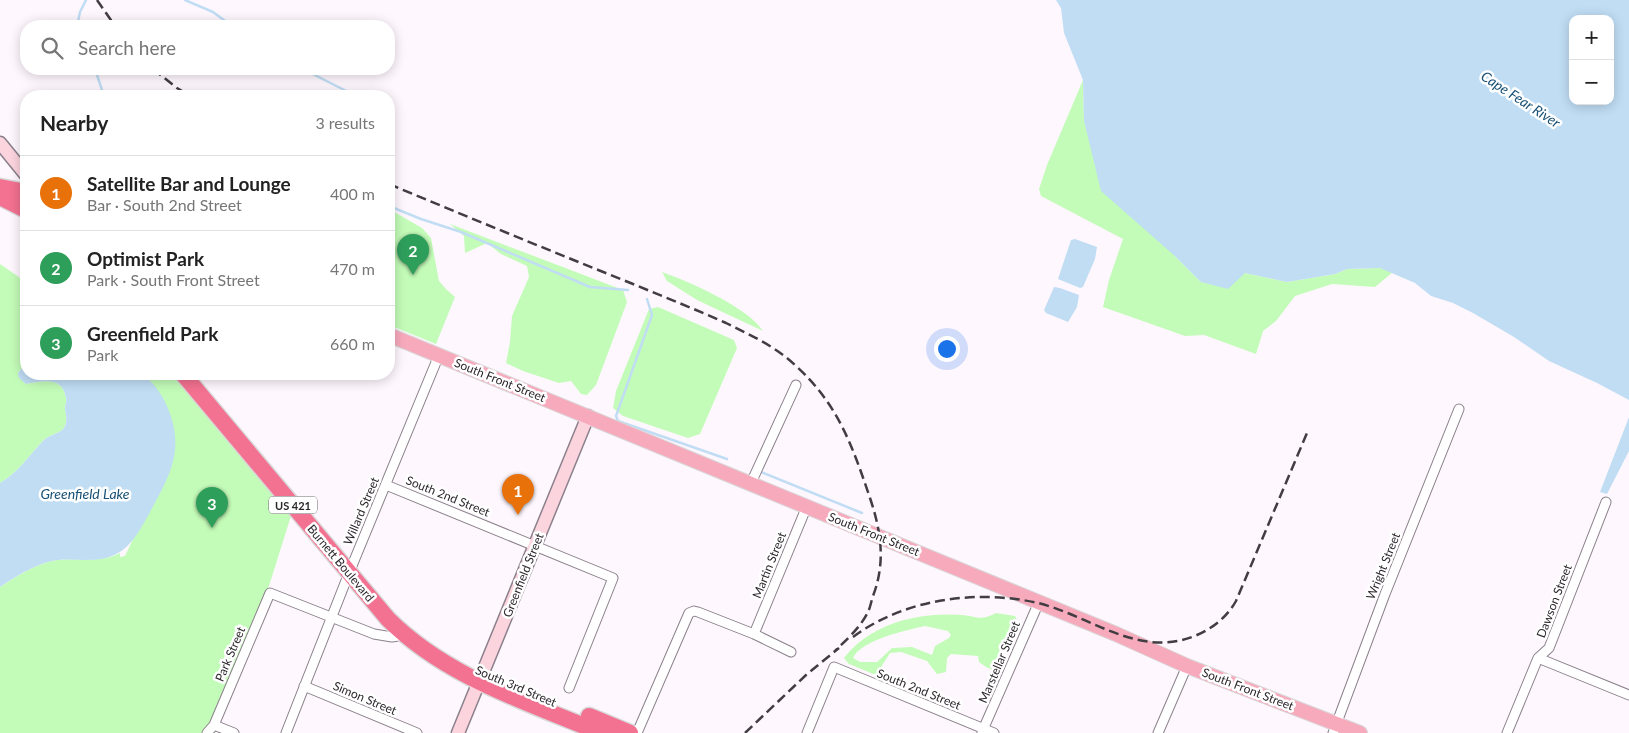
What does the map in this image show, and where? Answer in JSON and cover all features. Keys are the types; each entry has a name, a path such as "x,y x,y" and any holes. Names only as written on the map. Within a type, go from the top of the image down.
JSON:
{"highway":[{"path":"0,187 20,191"},
{"path":"0,197 20,207"},
{"name":"Burnett Boulevard","path":"188,380 388,620 404,635"},
{"name":"South 3rd Street","path":"404,635 431,656 630,733"},
{"name":"South 3rd Street","path":"482,677 601,733"}],"main road":[{"name":"South Front Street","path":"395,338 1138,643 1187,666 1335,728 1360,733"}],"street":[{"path":"0,143 20,168"},
{"name":"Willard Street","path":"286,733 349,573 439,356"},
{"path":"751,483 796,386"},
{"name":"Wright Street","path":"1335,728 1385,594 1459,409"},
{"name":"Greenfield Street","path":"458,733 588,416"},
{"name":"South 2nd Street","path":"386,484 613,578 569,688"},
{"name":"Dawson Street","path":"1507,733 1538,658 1549,648 1606,502"},
{"name":"Martin Street","path":"754,634 807,506"},
{"name":"Park Street","path":"207,733 214,725 270,592 332,618"},
{"name":"Marstellar Street","path":"983,731 1039,602"},
{"path":"637,733 689,613 698,612 754,634 791,652"},
{"path":"332,618 374,634 392,637 404,635"},
{"path":"1538,658 1629,695"},
{"path":"1158,733 1187,666"},
{"name":"South 2nd Street","path":"807,733 834,667 983,731 994,733"},
{"name":"Simon Street","path":"304,686 417,733"},
{"path":"214,725 234,733"}],"green space":[{"path":"1083,80 1084,121 1176,257 1201,282 1245,273 1287,282 1335,274 1347,269 1380,268 1393,272 1375,287 1332,284 1295,296 1276,321 1263,331 1256,354 1204,335 1185,336 1103,307 1109,280 1123,239 1041,196 1039,189 1047,165"},
{"path":"395,212 422,228 431,238 439,281 455,297 436,344 395,327"},
{"path":"450,224 623,290 627,302 596,385 587,395 581,394 571,381 559,383 506,363 512,316 529,277 527,266 501,254 487,243 465,253 464,236"},
{"path":"0,264 20,278 20,370 18,373 20,380 23,380 26,384 45,381 61,386 66,398 66,418 62,430 44,440 18,469 0,483"},
{"path":"662,272 717,296 745,313 763,331 697,300 667,281"},
{"path":"658,307 734,340 737,348 700,434 688,438 623,416 613,408 616,391 649,309"},
{"path":"90,380 198,380 296,500 263,605 215,733 0,733 0,587 27,570 57,560 89,560 105,558 120,553 120,557 125,556 154,495"},
{"path":"996,613 1015,616 1017,620 1011,624 1008,638 994,670 979,662 978,656 951,654 947,658 946,672 937,674 927,661 901,652 890,653 876,675 849,664 844,658 868,636 898,622 930,615 963,615 980,618","holes":["925,626 948,631 951,635 935,646 932,655 912,647 892,648 877,662 860,662 853,658 865,646 896,633"]}],"water":[{"name":"Cape Fear River","path":"1056,0 1629,0 1629,400 1549,361 1514,337 1473,313 1453,303 1431,296 1415,283 1380,268 1347,269 1335,274 1287,282 1245,273 1228,289 1201,282 1176,257 1101,191 1084,121 1083,80 1064,33 1061,8"},
{"path":"1075,239 1097,247 1095,259 1083,287 1080,288 1058,279 1071,240"},
{"path":"1054,287 1079,295 1077,307 1068,322 1046,313 1044,310"},
{"name":"Greenfield Lake","path":"21,380 149,380 160,393 171,418 175,432 174,458 158,498 133,540 123,550 104,558 51,561 20,574 0,587 0,483 18,469 44,440 62,430 66,421 66,399 61,386 45,381 26,384"},
{"path":"1629,417 1629,451 1607,494 1600,492"}],"waterway":[{"path":"78,20 86,0"},
{"path":"185,0 213,12 224,20"},
{"path":"97,75 102,90"},
{"path":"315,75 344,90"},
{"path":"395,208 461,232 590,287 628,290"},
{"path":"647,299 652,315 616,416 618,421 727,459"},
{"path":"761,472 862,513"}],"railway":[{"path":"97,0 111,20"},
{"path":"161,75 180,90"},
{"path":"395,186 726,323 779,352 810,380 833,410 850,443 874,510 879,535 880,571 868,612 856,630 834,652"},
{"path":"853,637 873,624 918,606 941,600 990,597 1038,603 1136,639 1156,642 1176,641 1197,635 1219,621 1236,601 1307,433"},
{"path":"745,733 806,675 839,648"}],"place":[{"name":"Optimist Park","path":"413,275"},
{"name":"Satellite Bar and Lounge","path":"518,515"},
{"name":"Greenfield Park","path":"212,528"}]}
